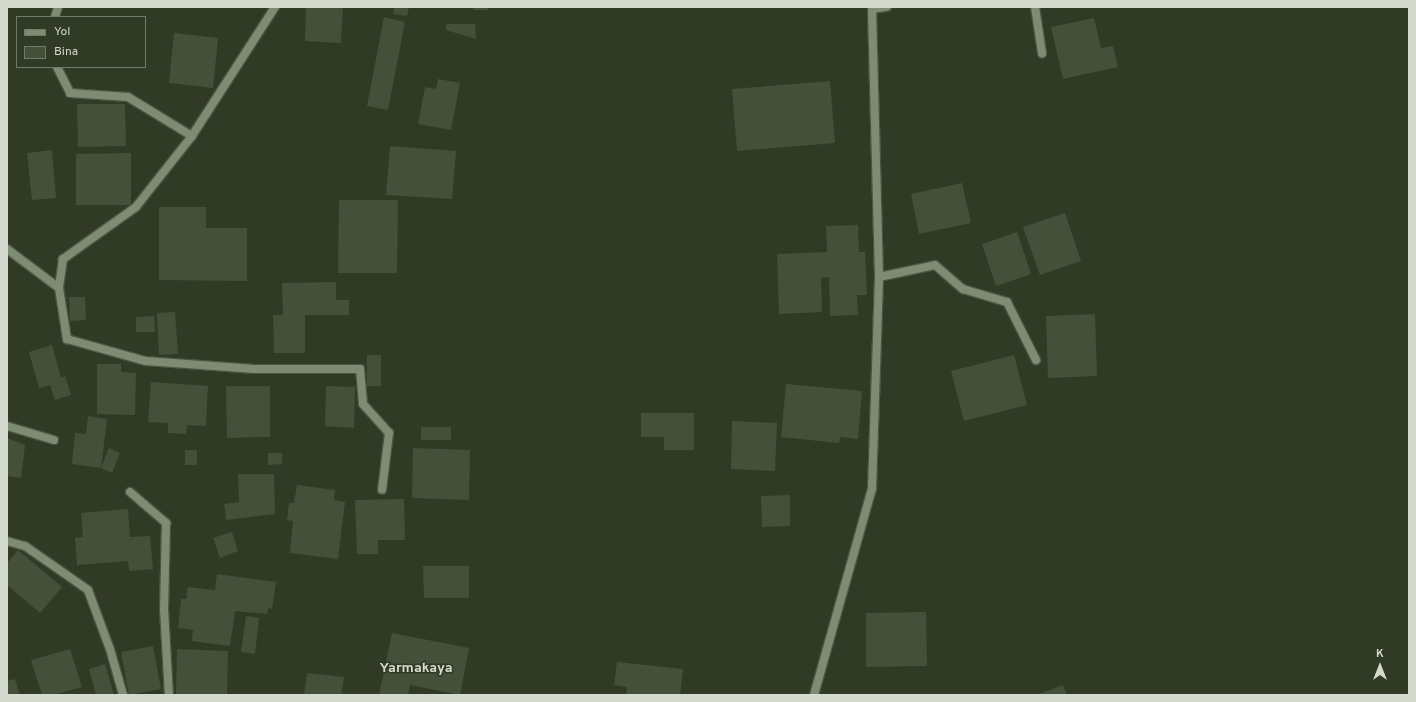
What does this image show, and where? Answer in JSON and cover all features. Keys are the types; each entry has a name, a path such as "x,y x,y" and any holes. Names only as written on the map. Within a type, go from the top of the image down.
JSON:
{"street":[{"path":"274,7 192,136 136,207 63,259 59,288 67,339 146,361 255,369 360,369 363,404 389,433 382,490"},
{"path":"814,695 872,489 879,277 872,8 888,7"},
{"path":"1035,7 1042,54"},
{"path":"58,68 70,93 128,97 192,136"},
{"path":"7,248 59,288"},
{"path":"879,277 934,265 963,289 1007,302 1036,360"},
{"path":"7,426 54,440"},
{"path":"130,492 166,523 164,609 169,695"},
{"path":"7,541 25,546 88,590 110,649 122,695"}],"building":[{"path":"306,7 343,7 341,43 305,41"},
{"path":"394,7 409,7 407,16 393,14"},
{"path":"473,7 488,7 488,10 473,10"},
{"path":"384,17 405,22 388,110 367,106"},
{"path":"1094,18 1101,48 1113,46 1118,67 1063,79 1051,27"},
{"path":"446,24 475,24 476,39 446,30"},
{"path":"174,33 218,38 213,88 169,83"},
{"path":"438,79 460,83 451,130 418,124 425,87 436,89"},
{"path":"830,81 835,143 737,151 732,89"},
{"path":"77,104 125,104 126,146 78,147"},
{"path":"390,146 456,151 452,199 386,195"},
{"path":"52,150 56,198 32,200 27,153"},
{"path":"131,153 131,205 76,205 76,154"},
{"path":"962,183 971,223 919,234 911,194"},
{"path":"339,200 398,200 397,273 338,273"},
{"path":"159,207 206,207 206,228 247,228 247,281 159,280"},
{"path":"1065,213 1081,261 1040,275 1023,227"},
{"path":"858,225 859,252 865,252 867,295 857,295 858,315 830,316 829,277 821,278 822,312 779,314 777,254 827,252 826,226"},
{"path":"1017,232 1031,274 996,286 982,244"},
{"path":"336,282 336,300 349,300 349,315 305,315 305,353 274,353 273,315 283,315 282,283"},
{"path":"69,297 85,297 86,320 70,321"},
{"path":"175,312 178,354 159,355 157,313"},
{"path":"1095,314 1097,376 1048,378 1046,316"},
{"path":"154,316 155,332 136,332 136,317"},
{"path":"52,345 61,378 65,376 71,395 55,400 50,385 39,388 29,352"},
{"path":"367,355 381,355 381,386 367,386"},
{"path":"1014,355 1027,405 964,421 951,371"},
{"path":"97,364 121,364 121,372 136,373 135,415 97,414"},
{"path":"151,382 208,386 206,426 187,425 186,434 168,433 168,423 148,422"},
{"path":"786,384 862,391 858,439 840,437 839,443 781,437"},
{"path":"226,386 270,386 270,437 227,438"},
{"path":"326,386 355,387 354,428 325,426"},
{"path":"641,413 694,413 694,450 664,450 664,437 641,437"},
{"path":"88,416 107,419 101,468 72,464 75,433 86,434"},
{"path":"732,421 777,423 775,471 731,469"},
{"path":"421,427 451,427 451,440 421,440"},
{"path":"7,438 25,445 21,478 7,476"},
{"path":"109,448 120,453 112,473 101,468"},
{"path":"413,448 470,450 469,500 412,498"},
{"path":"185,450 197,450 197,465 185,465"},
{"path":"268,453 282,453 282,464 268,465"},
{"path":"238,474 274,474 275,514 226,520 224,504 239,502"},
{"path":"297,485 335,490 334,500 345,502 338,559 290,553 293,521 287,520 289,503 294,503"},
{"path":"790,495 790,526 762,527 761,496"},
{"path":"404,499 405,540 378,540 378,554 357,554 355,500"},
{"path":"128,509 130,537 150,536 153,569 129,571 128,561 77,565 75,538 83,537 81,513"},
{"path":"232,532 238,551 220,558 213,538"},
{"path":"18,550 62,587 40,613 7,585 7,563"},
{"path":"423,566 469,566 469,598 424,598"},
{"path":"217,574 276,582 272,609 268,608 267,614 235,611 230,646 192,641 193,630 178,628 181,599 186,599 188,587 215,590"},
{"path":"926,612 927,666 866,667 866,613"},
{"path":"246,616 259,618 255,654 241,652"},
{"path":"392,633 469,648 460,695 410,685 408,695 379,695"},
{"path":"153,646 161,689 129,695 121,652"},
{"path":"70,649 82,687 53,695 42,695 31,660"},
{"path":"177,649 228,651 227,695 176,695"},
{"path":"617,662 683,669 680,695 626,695 627,687 614,685"},
{"path":"105,664 114,695 96,695 89,669"},
{"path":"307,673 344,677 341,695 304,695"},
{"path":"15,679 20,695 7,695 7,681"},
{"path":"1063,685 1067,695 1036,695"}],"district":[{"name":"Yarmakaya","path":"416,669"}]}
